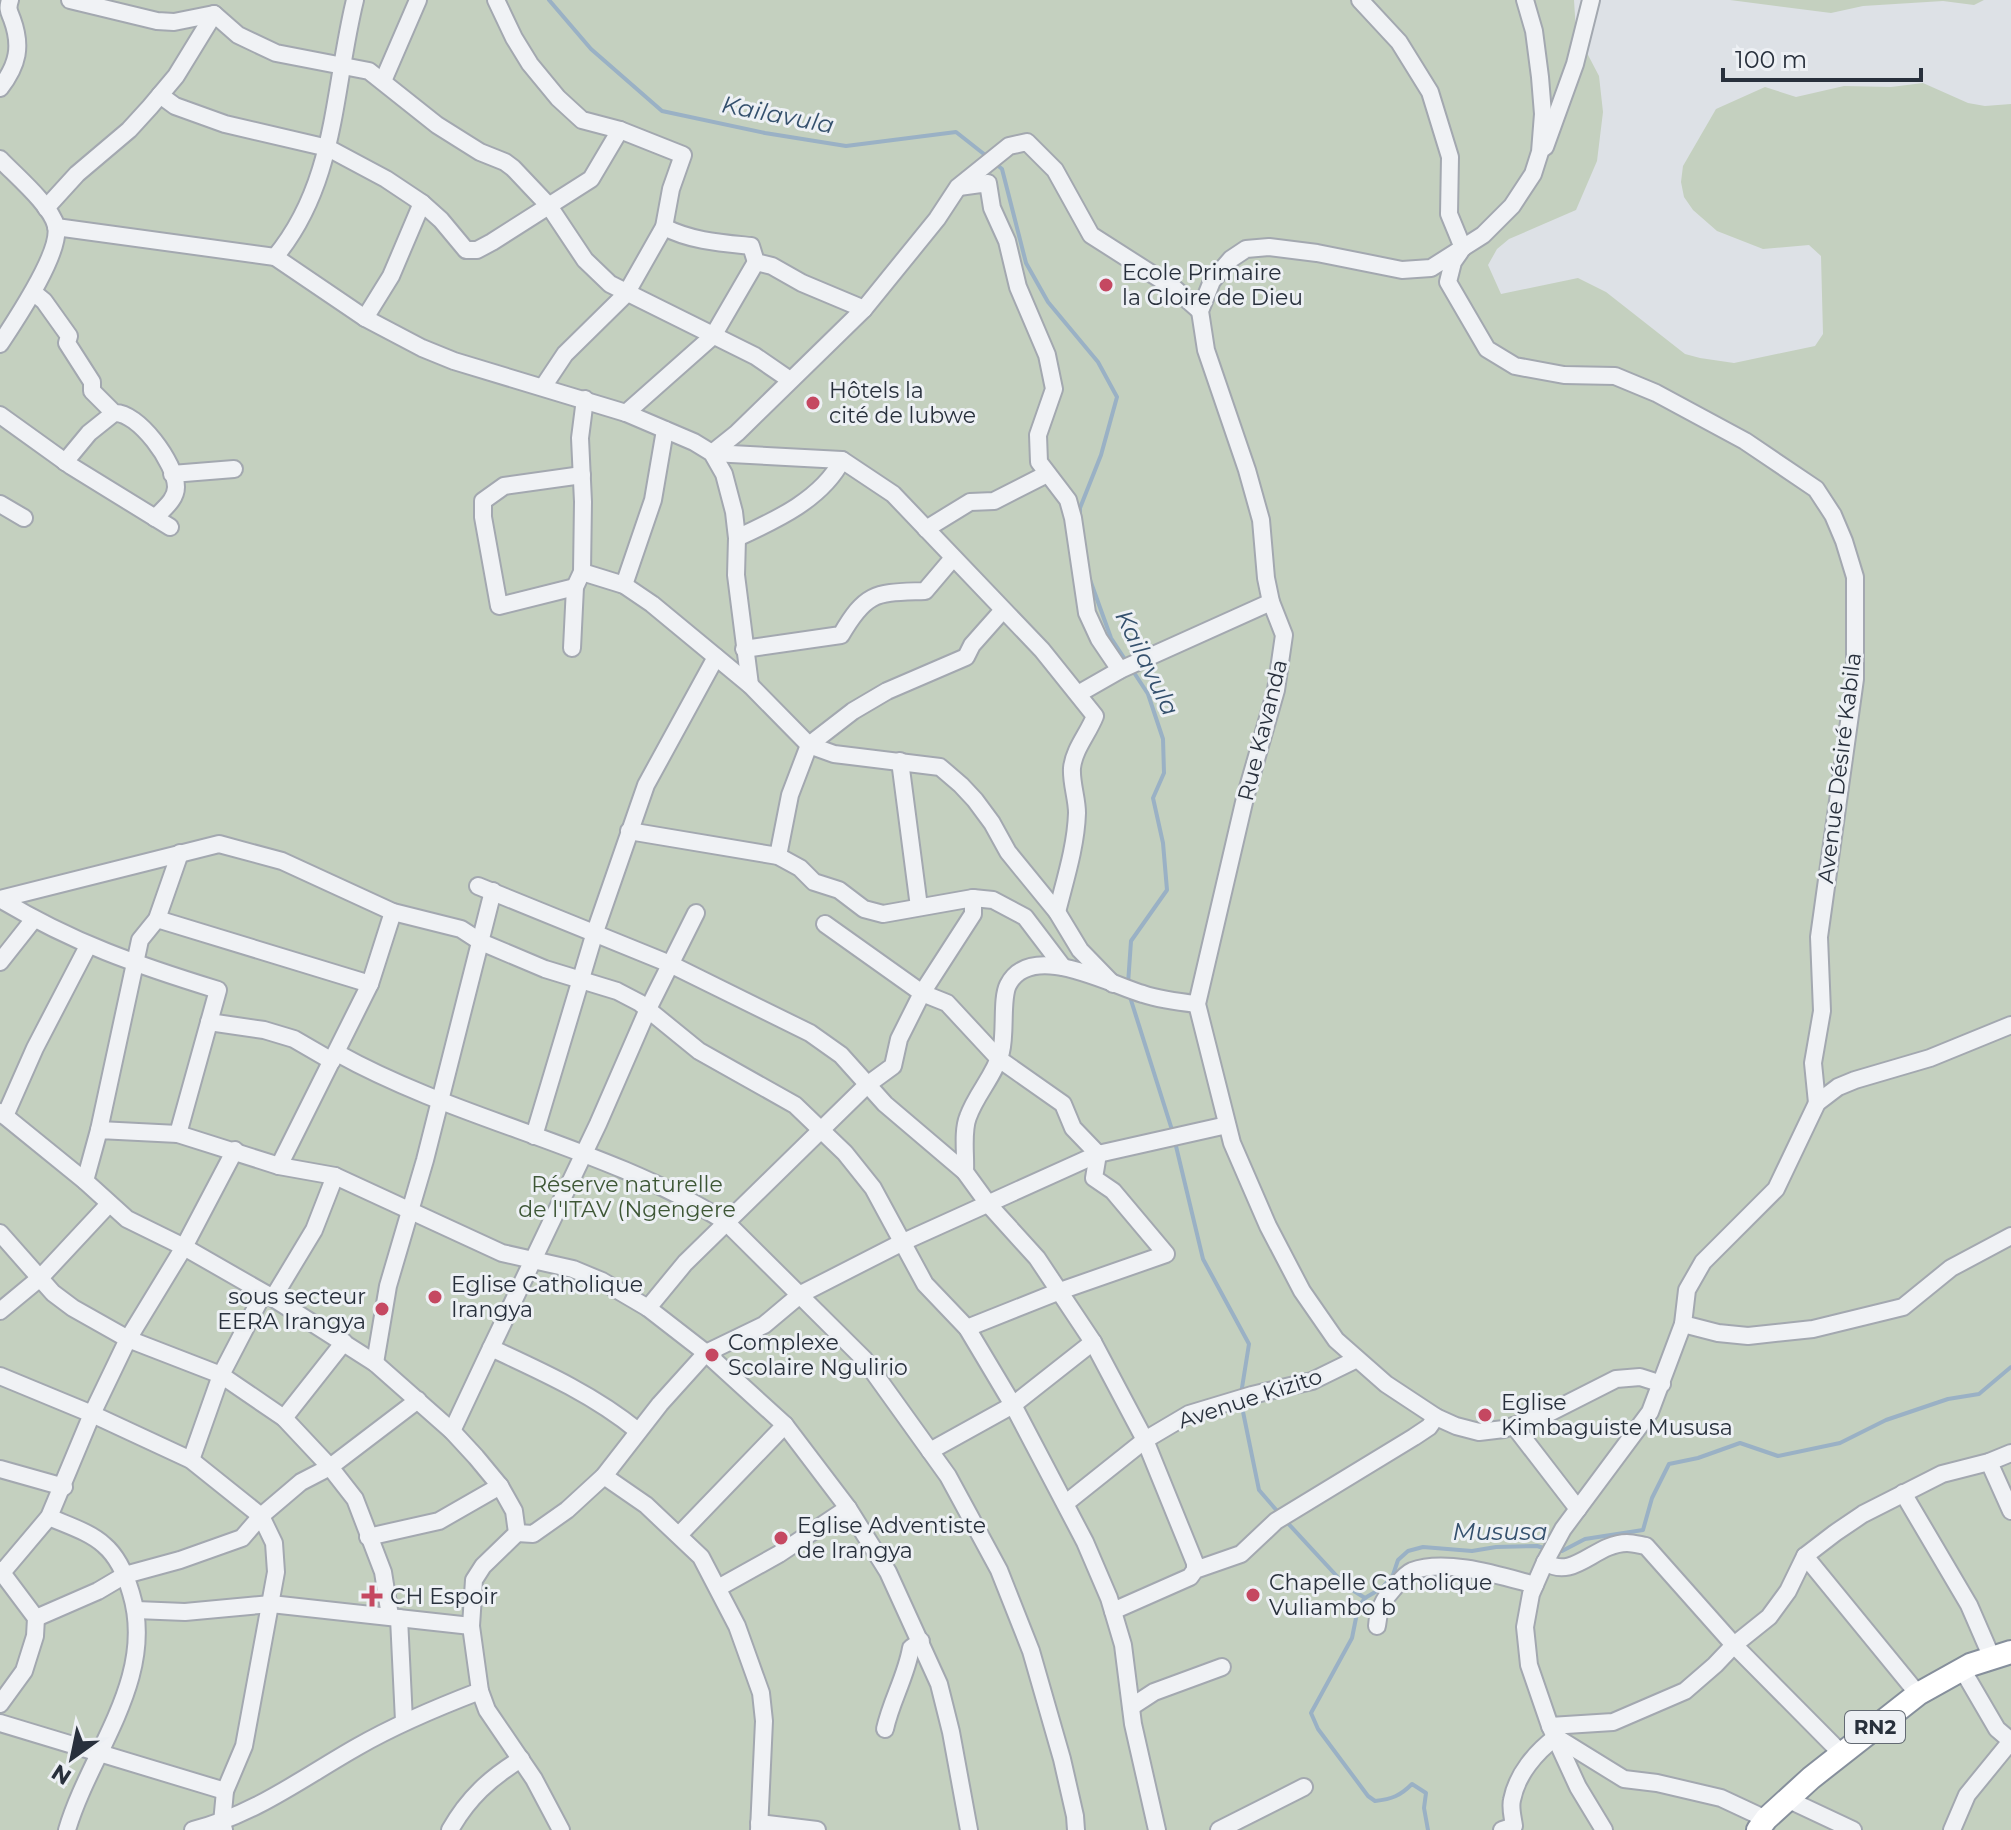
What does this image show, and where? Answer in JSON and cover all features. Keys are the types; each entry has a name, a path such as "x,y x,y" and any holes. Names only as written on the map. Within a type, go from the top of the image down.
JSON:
{"highway":[{"name":"RN2","path":"1762,1824 1787,1799 1918,1694 1962,1669 2002,1655"}],"street":[{"path":"0,88 17,60 18,39 7,7 10,0"},
{"path":"70,0 104,4 133,17 174,22 214,14"},
{"path":"275,257 290,239 311,200 328,148 355,0"},
{"path":"383,81 418,0"},
{"path":"496,0 530,64 558,98 582,120 620,130 683,155 671,189 664,227 626,294 565,354 543,387"},
{"path":"1360,0 1399,42 1430,92 1450,157 1449,214 1463,248"},
{"path":"712,453 737,433 864,309 937,219 958,187 1009,146 1027,142 1055,170 1091,235 1174,288 1200,311 1212,281 1231,259 1246,249 1269,247 1317,253 1402,270 1431,268 1483,235 1512,206 1533,174 1540,152 1543,114 1534,31 1525,0"},
{"path":"1540,152 1547,144 1575,64 1591,0"},
{"path":"214,14 238,35 276,53 369,71 437,125 480,152 505,162 549,206 585,260 610,284 755,356 790,380"},
{"path":"46,208 77,174 129,130 160,95 176,76 214,14"},
{"path":"160,95 175,106 225,124 328,148 386,179 422,203 441,220 463,249 472,251 492,242 591,179 620,130"},
{"path":"0,344 33,292 53,246 56,227 46,208 2,165"},
{"path":"958,187 988,183 992,208 1007,241 1018,287 1047,355 1054,389 1038,435 1039,462 1068,500 1087,613 1099,639 1120,670"},
{"path":"365,318 391,276 422,203"},
{"path":"56,227 275,257 365,318 454,361 626,413 712,453 842,460 893,494 1042,650 1095,716 1089,732 1078,746 1072,769 1077,812 1071,858 1057,912"},
{"path":"626,413 713,336 756,262 751,246 711,242 677,234 664,227"},
{"path":"1411,269 1433,274 1448,282 1453,262 1463,248"},
{"path":"756,262 772,266 802,283 864,309"},
{"name":"Avenue Désiré Kabila","path":"1448,282 1487,349 1515,366 1564,375 1615,376 1656,393 1745,441 1816,489 1833,515 1855,577 1855,679 1819,937 1822,1011 1813,1063 1817,1103"},
{"path":"33,292 44,301 69,336 67,343 92,382 92,391 114,413"},
{"name":"Rue Kavanda","path":"1200,311 1206,350 1261,520 1266,578 1271,602 1284,635 1276,690 1238,824 1197,1004 1232,1143 1268,1226 1302,1291 1336,1340 1386,1384 1436,1417 1479,1432 1514,1426 1543,1416 1616,1379 1640,1377 1662,1384"},
{"path":"572,648 582,475 580,438 585,399"},
{"path":"65,462 89,433 114,413 121,412 154,439 176,483 175,493 155,518"},
{"path":"0,415 65,462 170,527"},
{"path":"624,585 653,500 665,430"},
{"path":"712,453 724,474 737,538 736,575 750,685"},
{"path":"737,538 806,500 834,476 842,460"},
{"path":"172,474 234,469"},
{"path":"926,529 970,502 994,501 1047,474"},
{"path":"582,475 504,486 483,501 483,517 499,606 578,580 624,585 652,604 750,685 809,745 834,754 940,767 961,785 992,823 1008,852 1057,912 1080,950 1113,984"},
{"path":"0,504 24,518"},
{"path":"744,649 841,635 862,603 882,593 925,591 953,558"},
{"path":"1078,694 1120,670 1271,602"},
{"path":"778,856 790,795 809,745 853,711 887,691 966,657 972,645 1003,610"},
{"path":"534,1136 580,980 629,831 662,752 716,657"},
{"path":"900,761 919,907"},
{"path":"629,831 778,856 800,868 814,882 839,890 864,909 883,914 973,898 993,900 1025,917 1063,967"},
{"path":"0,899 219,844 252,852 282,861 393,912 461,929 481,942 545,969 617,991 648,1009 689,1045 795,1105 823,1130 873,1188 925,1284 967,1328 1066,1503 1113,1611 1123,1645 1131,1707 1157,1830"},
{"path":"85,1181 99,1130 133,964 140,940 157,919 180,853"},
{"path":"375,1363 388,1286 481,942 485,889 670,964 817,1038 841,1055 897,1114 965,1172 989,1205 1037,1258 1093,1342 1145,1440 1179,1518 1195,1570"},
{"path":"648,1308 685,1263 726,1222 867,1085 893,1066 899,1039 922,993 973,914 973,898"},
{"path":"0,899 88,946 133,964 218,990 178,1134"},
{"path":"279,1166 370,984 393,912"},
{"path":"452,1431 585,1153 648,1009 696,913"},
{"path":"0,962 34,919"},
{"path":"157,919 370,984"},
{"path":"825,924 922,993 947,1003 999,1059 1063,1104 1073,1128 1098,1154"},
{"path":"88,946 2,1114 127,1219 184,1247 375,1363 452,1431 500,1486 514,1511 517,1533"},
{"path":"1063,967 1070,956 1080,950"},
{"path":"965,1172 967,1119 999,1059 1004,1035 1004,1001 1008,985 1019,974 1036,966 1063,967 1165,1000 1197,1004"},
{"path":"209,1022 264,1030 294,1039 377,1076 585,1153 668,1189 726,1222 864,1359 948,1476 994,1559 1031,1651 1062,1759 1076,1830"},
{"path":"1604,1830 1578,1787 1529,1665 1525,1627 1531,1594 1563,1529 1650,1412 1683,1324 1687,1290 1703,1262 1776,1189 1817,1103 1838,1087 1855,1080 1930,1058 2011,1025"},
{"path":"561,1830 521,1759 487,1710 480,1691 471,1626 474,1580 483,1566 517,1533 533,1534 567,1510 604,1476 638,1431 706,1353 764,1325 801,1294 901,1243 1098,1154 1227,1125"},
{"path":"99,1130 178,1134 279,1166 335,1176 502,1253 573,1269 648,1308 706,1353 785,1425 848,1508 888,1572 939,1684 969,1830"},
{"path":"0,1704 24,1671 35,1636 36,1618 1,1573 49,1517 92,1414 128,1339 184,1247 235,1150"},
{"path":"967,1328 1166,1254 1113,1191 1094,1178 1098,1154"},
{"path":"191,1460 221,1375 268,1296 314,1230 335,1176"},
{"path":"0,1311 40,1278 109,1204"},
{"path":"0,1233 63,1301 128,1339 221,1375 284,1418 330,1467 355,1499 383,1572 394,1617 404,1721"},
{"path":"1683,1324 1718,1333 1748,1336 1813,1329 1903,1307 1951,1268 2011,1236"},
{"path":"284,1418 344,1342"},
{"path":"930,1451 1013,1405 1093,1342"},
{"path":"491,1348 561,1381 607,1407 638,1431"},
{"name":"Avenue Kizito","path":"1066,1503 1145,1440 1189,1414 1312,1381 1357,1359"},
{"path":"2,1381 92,1414 191,1460 261,1516 274,1543 276,1572 244,1746 225,1791 223,1826"},
{"path":"36,1618 98,1591 125,1575 242,1538 261,1516 301,1482 330,1467 418,1400"},
{"path":"1113,1611 1190,1577 1195,1570 1241,1554 1276,1521 1414,1437 1429,1427 1436,1417"},
{"path":"679,1535 785,1425"},
{"path":"1514,1426 1578,1509"},
{"path":"1510,1829 1511,1802 1525,1768 1553,1731 1613,1722 1685,1691 1769,1617 1788,1591 1805,1556 1863,1514 1903,1493 1942,1474 2011,1453"},
{"path":"1989,1462 2011,1511"},
{"path":"0,1469 64,1487"},
{"path":"604,1476 646,1505 701,1557 749,1653 761,1693 764,1721 759,1826 817,1830"},
{"path":"368,1537 439,1521 500,1486"},
{"path":"1903,1493 2002,1655"},
{"path":"718,1588 779,1554 848,1508"},
{"path":"49,1517 104,1545 125,1575 136,1610 136,1648 129,1686 74,1805 67,1830"},
{"path":"1548,1559 1556,1569 1571,1568 1588,1556 1626,1542 1646,1546 1734,1645 1842,1754"},
{"path":"1805,1556 1918,1694"},
{"path":"1377,1626 1378,1612 1389,1593 1410,1572 1436,1566 1486,1572 1535,1585"},
{"path":"136,1610 185,1612 271,1604 471,1626"},
{"path":"885,1729 907,1669 911,1648 921,1641"},
{"path":"1131,1707 1154,1692 1222,1667"},
{"path":"1952,1830 1967,1795 2011,1741 1997,1729 1962,1669"},
{"path":"193,1830 223,1826 404,1721 480,1691"},
{"path":"0,1723 225,1791"},
{"path":"1553,1731 1624,1779 1657,1783 1721,1798 1762,1824"},
{"path":"450,1830 474,1795 493,1776 521,1759"},
{"path":"1219,1830 1304,1787"},
{"path":"1787,1799 1853,1830"}],"green space":[{"name":"Réserve naturelle de l'ITAV (Ngengere","path":"0,0 1574,0 1576,32 1599,76 1603,112 1597,161 1576,210 1509,239 1497,249 1488,265 1501,294 1578,278 1606,292 1685,354 1734,363 1815,346 1823,334 1821,256 1809,245 1763,249 1717,231 1693,210 1684,197 1681,182 1683,166 1716,109 1765,87 1796,97 1844,86 1891,87 1923,83 1968,103 1985,106 2011,104 2011,1830 0,1830"},
{"path":"1730,0 1984,0 1974,5 1943,1 1863,6 1831,13"}],"waterway":[{"name":"Kailavula","path":"549,0 591,49 662,111 846,146 956,132 989,158"},
{"name":"Kailavula","path":"996,164 1002,169 1026,263 1048,302 1098,362 1117,397 1101,455 1080,508 1080,518"},
{"name":"Kailavula","path":"1089,577 1111,638 1128,664"},
{"name":"Kailavula","path":"1128,984 1131,941 1167,890 1163,843 1153,798 1164,773 1163,739 1148,694 1133,671"},
{"name":"Kailavula","path":"1130,997 1173,1133"},
{"name":"Kailavula","path":"1175,1142 1203,1259 1249,1344 1241,1394"},
{"name":"Mususa","path":"1556,1551 1585,1539 1643,1530 1652,1498 1669,1464 1698,1458 1740,1443 1778,1456 1840,1443 1886,1420 1948,1399 1979,1394 2011,1367"},
{"name":"Kailavula","path":"1241,1402 1259,1490 1278,1512"},
{"name":"Kailavula","path":"1284,1519 1346,1586 1365,1598"},
{"name":"Mususa","path":"1428,1830 1424,1808 1426,1793 1412,1784 1395,1796 1375,1801 1318,1729 1311,1713 1352,1638 1358,1608 1365,1598 1382,1588 1393,1575 1398,1560 1408,1551 1423,1547 1472,1551 1496,1547 1537,1546 1547,1549"}],"place":[{"name":"Ecole Primaire la Gloire de Dieu","path":"1106,285"},
{"name":"Hôtels la cité de lubwe","path":"813,403"},
{"name":"Eglise Catholique Irangya","path":"435,1297"},
{"name":"sous secteur EERA Irangya","path":"382,1309"},
{"name":"Complexe Scolaire Ngulirio","path":"712,1355"},
{"name":"Eglise Kimbaguiste Mususa","path":"1485,1415"},
{"name":"Eglise Adventiste de Irangya","path":"781,1538"},
{"name":"Chapelle Catholique Vuliambo b","path":"1253,1595"},
{"name":"CH Espoir","path":"372,1596"}]}
